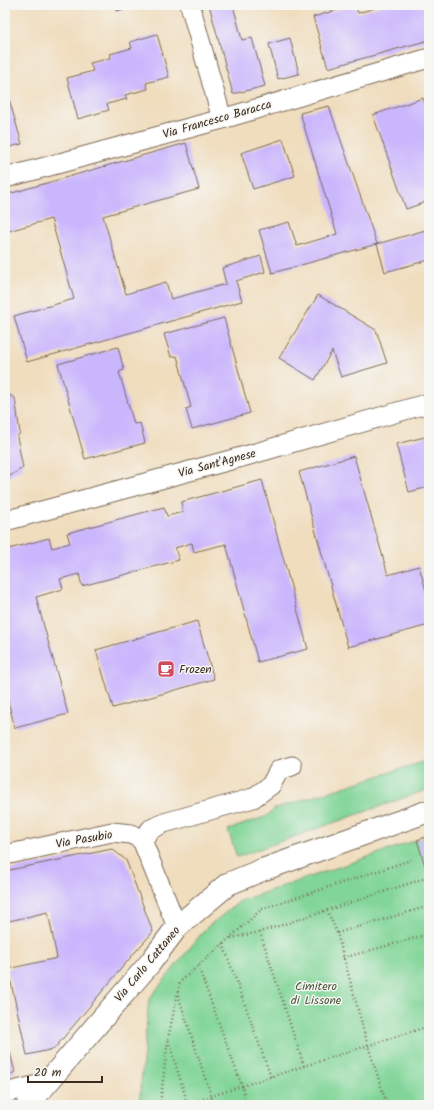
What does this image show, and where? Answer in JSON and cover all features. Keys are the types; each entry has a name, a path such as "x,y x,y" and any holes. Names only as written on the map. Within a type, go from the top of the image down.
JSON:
{"street":[{"path":"190,5 222,119"},
{"name":"Via Francesco Baracca","path":"5,178 222,119 429,58"},
{"name":"Via Sant'Agnese","path":"5,521 256,453 429,403"},
{"path":"177,927 142,840 151,829 164,823 253,798 271,785 279,770 292,766"},
{"name":"Via Carlo Cattaneo","path":"28,1105 150,962 177,927 228,884 262,870 429,811"},
{"name":"Via Pasubio","path":"5,855 112,832 131,834 142,840"},
{"path":"5,1093 46,1084"}],"path":[{"path":"160,1105 168,1039 180,982 262,909 411,860"},
{"path":"230,938 260,932 429,877"},
{"path":"336,933 429,906"},
{"path":"327,910 344,958 368,1046 387,1105"},
{"path":"260,932 304,1066"},
{"path":"344,958 429,934"},
{"path":"223,944 271,1077"},
{"path":"198,966 242,1086 247,1105"},
{"path":"178,995 214,1105"},
{"path":"168,1039 188,1105 211,1096 429,1026"},
{"path":"418,1105 429,1102"}],"green space":[{"path":"429,760 429,789 237,857 228,830 267,816 274,809"},
{"name":"Cimitero di Lissone","path":"429,836 429,1105 139,1105 149,999 206,928 240,901"}],"building":[{"path":"116,5 137,5 117,11"},
{"path":"209,5 233,5 242,40 252,38 265,86 233,94"},
{"path":"355,5 358,13 385,5 429,5 429,40 328,68 313,17"},
{"path":"157,34 169,77 146,83 148,89 125,95 127,99 107,104 109,110 78,119 67,78 93,71 90,63 111,58 110,54 132,48 130,42"},
{"path":"290,38 299,74 278,79 269,44"},
{"path":"5,85 22,144 5,148"},
{"path":"423,98 429,115 429,201 406,209 373,115"},
{"path":"329,106 377,244 272,273 259,230 289,222 297,246 337,234 300,113"},
{"path":"283,139 295,176 253,189 241,153"},
{"path":"186,143 199,189 103,216 126,294 166,282 171,299 226,284 222,268 261,256 265,272 236,281 242,301 27,362 14,316 74,299 51,219 5,232 5,195"},
{"path":"429,229 429,260 385,272 377,244"},
{"path":"318,295 376,330 387,363 341,377 332,351 315,380 279,358"},
{"path":"224,318 250,413 192,429 186,409 191,407 177,356 171,357 164,334"},
{"path":"118,347 124,370 119,372 134,424 140,423 145,443 85,459 58,364"},
{"path":"5,394 15,398 20,433 17,437 23,468 5,479"},
{"path":"429,436 429,487 409,492 396,444"},
{"path":"354,456 388,575 419,566 429,601 429,625 348,647 299,472"},
{"path":"262,480 308,649 258,662 226,544 194,552 192,543 175,548 179,560 82,586 79,574 60,579 63,589 36,597 68,714 15,728 5,690 5,550 49,538 52,548 70,543 67,533 164,507 167,516 183,512 181,502"},
{"path":"197,621 214,679 113,708 96,650"},
{"path":"429,836 429,868 426,869 417,840"},
{"path":"112,849 126,860 153,932 54,1049 27,1055 8,969 57,958 48,912 5,922 5,871"},
{"path":"5,1033 15,1072 5,1078"}],"place":[{"name":"Frozen","path":"166,669"}]}
